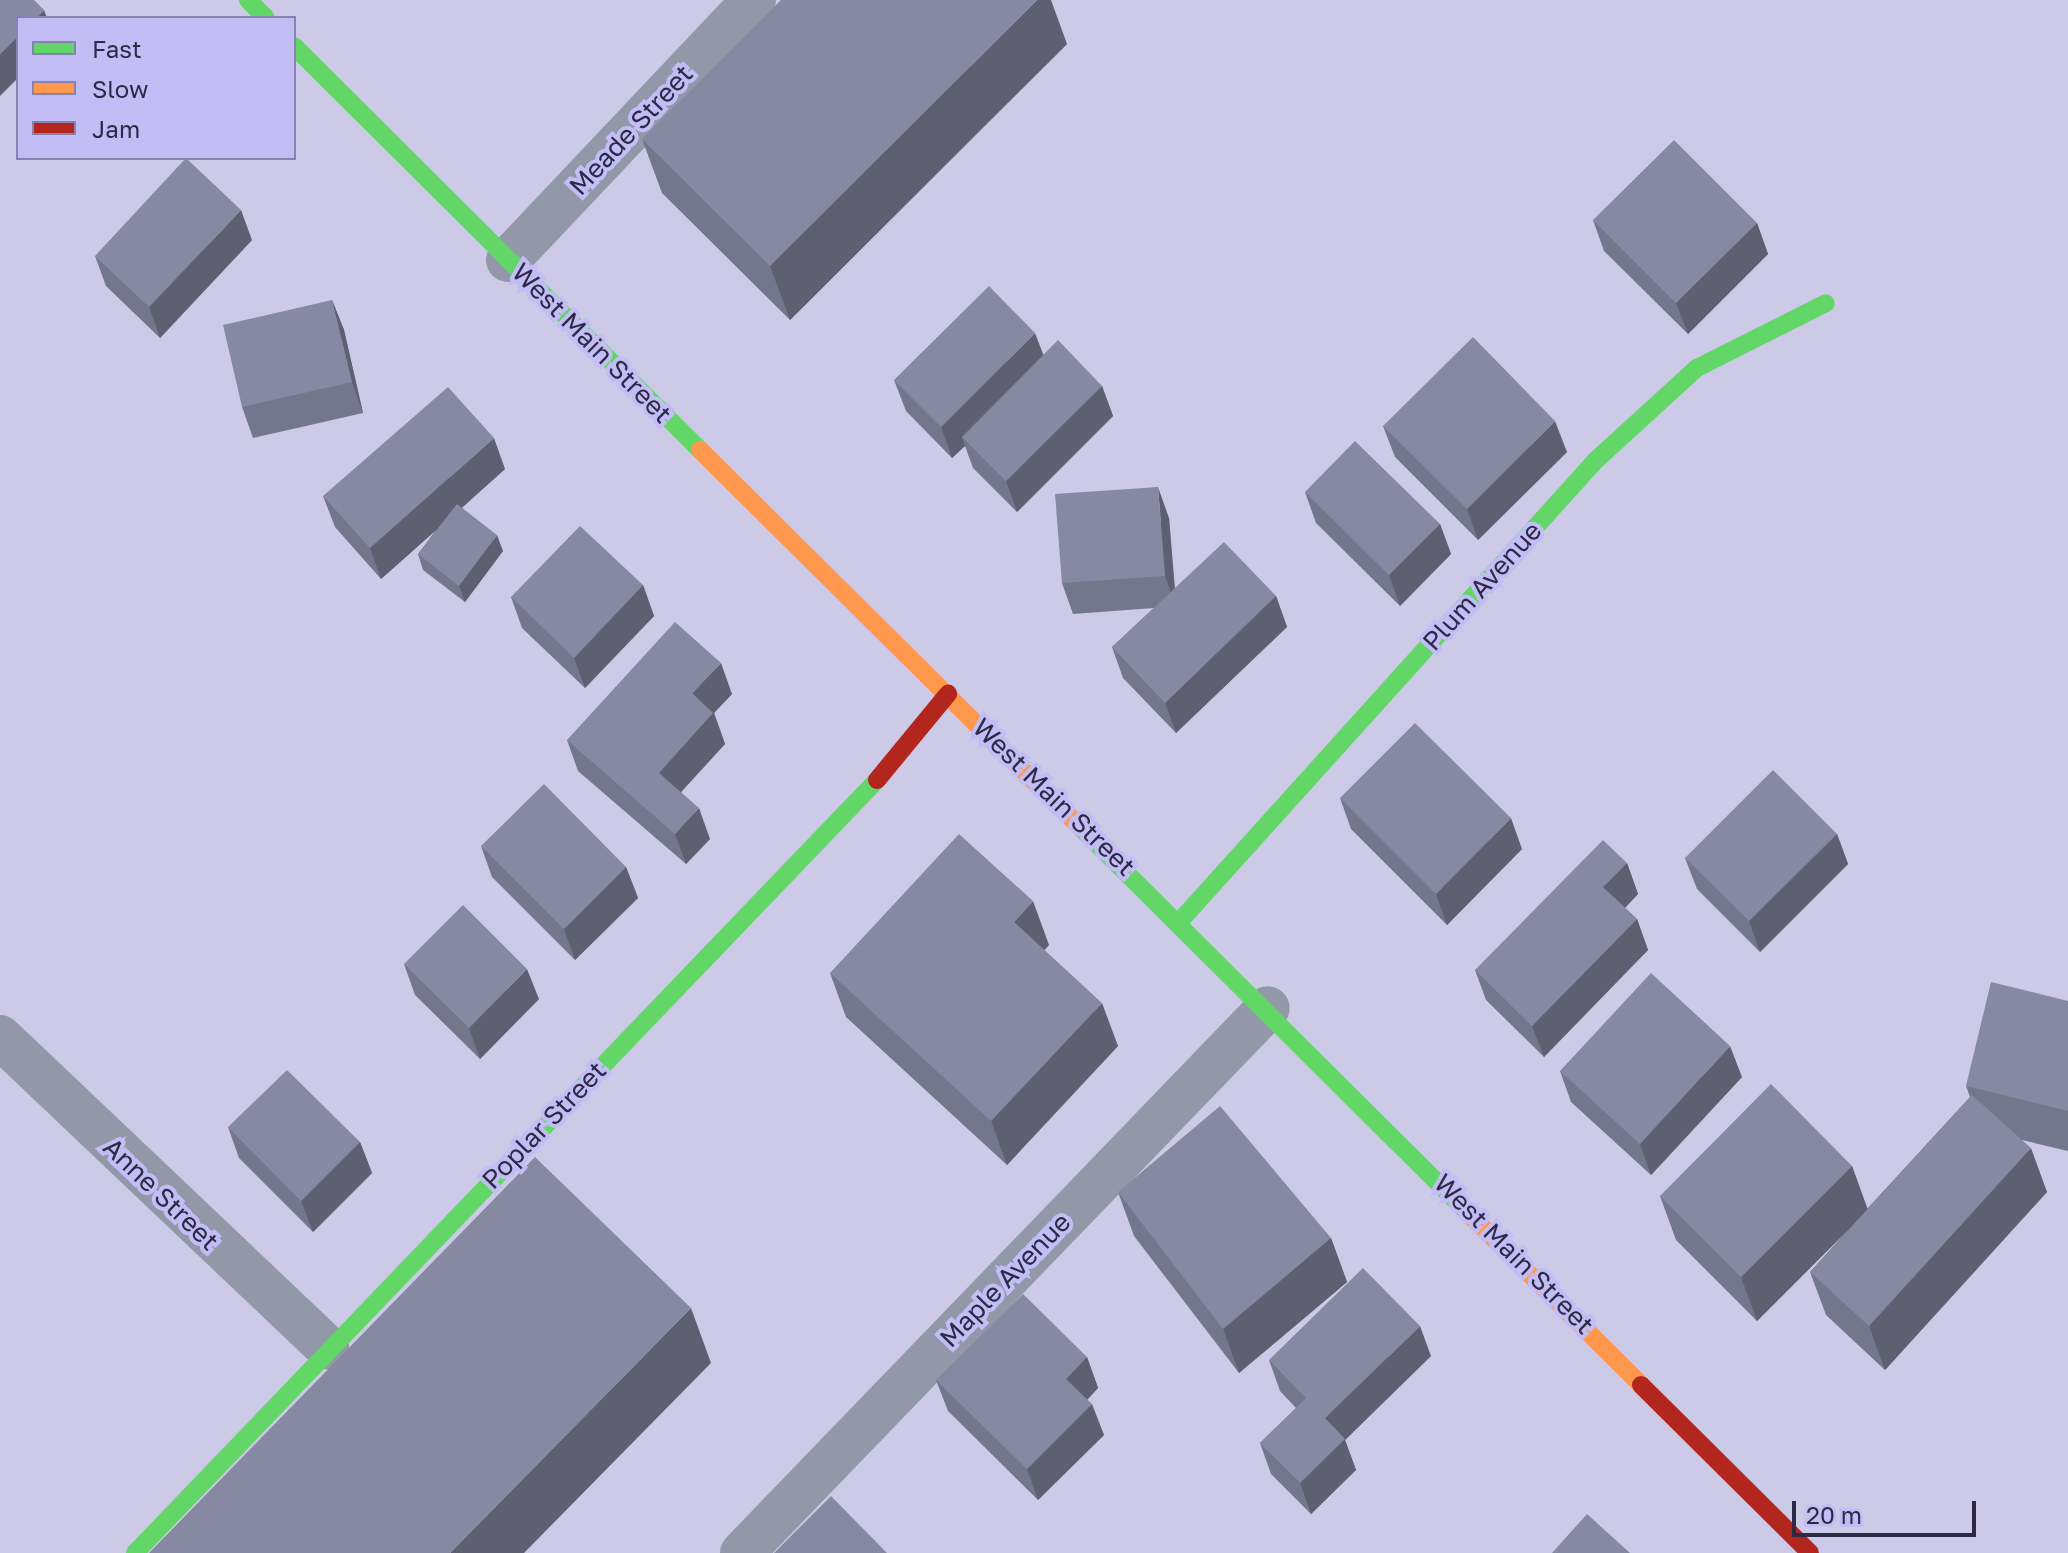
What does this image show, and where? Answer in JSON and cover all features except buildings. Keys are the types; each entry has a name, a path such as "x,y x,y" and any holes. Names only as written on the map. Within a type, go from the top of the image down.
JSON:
{"main road":[{"path":"248,0 264,16"},
{"name":"West Main Street","path":"296,48 1268,1008 1810,1553"},
{"name":"Plum Avenue","path":"1180,921 1595,461 1697,368 1826,303"},
{"name":"Poplar Street","path":"135,1553 327,1347 863,798 948,694"}],"street":[{"name":"Meade Street","path":"508,260 754,0"},
{"name":"Maple Avenue","path":"742,1553 1268,1008"},
{"name":"Anne Street","path":"0,1037 327,1347"}],"traffic: fast":[{"path":"248,0 264,16"},
{"path":"296,48 700,450"},
{"path":"1180,921 1595,461 1697,368 1826,303"},
{"path":"135,1553 877,780"},
{"path":"1076,823 1469,1214"}],"traffic: slow":[{"path":"700,450 1076,823"},
{"path":"1469,1214 1641,1385"}],"traffic: jam":[{"path":"877,780 948,694"},
{"path":"1641,1385 1810,1553"}]}
